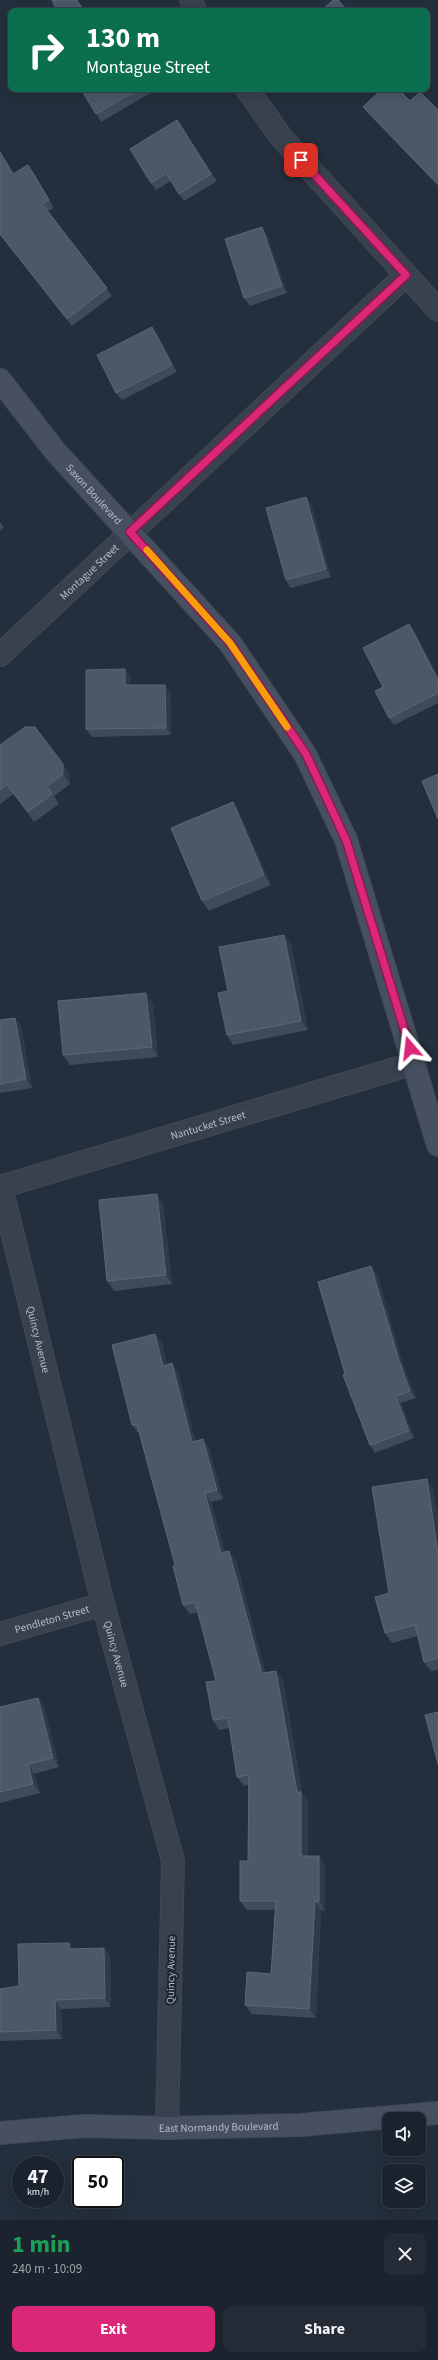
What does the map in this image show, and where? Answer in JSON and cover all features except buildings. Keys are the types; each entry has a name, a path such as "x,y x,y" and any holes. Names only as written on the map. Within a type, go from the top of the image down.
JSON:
{"main road":[{"name":"Saxon Boulevard","path":"0,380 55,451 230,643 306,754 346,840 415,1063 438,1145"},
{"name":"East Normandy Boulevard","path":"0,2133 84,2126 167,2128 301,2125 438,2113"}],"street":[{"path":"250,92 280,137 438,310"},
{"name":"Montague Street","path":"0,655 406,275"},
{"name":"Nantucket Street","path":"0,1186 415,1063"},
{"name":"Quincy Avenue","path":"0,1186 103,1604 173,1861 167,2128"},
{"name":"Pendleton Street","path":"0,1634 103,1604"}],"slow traffic":[{"path":"147,550 230,643 287,727"}],"route":[{"path":"301,160 406,275 130,532 230,643 306,754 346,840 410,1048"}]}
